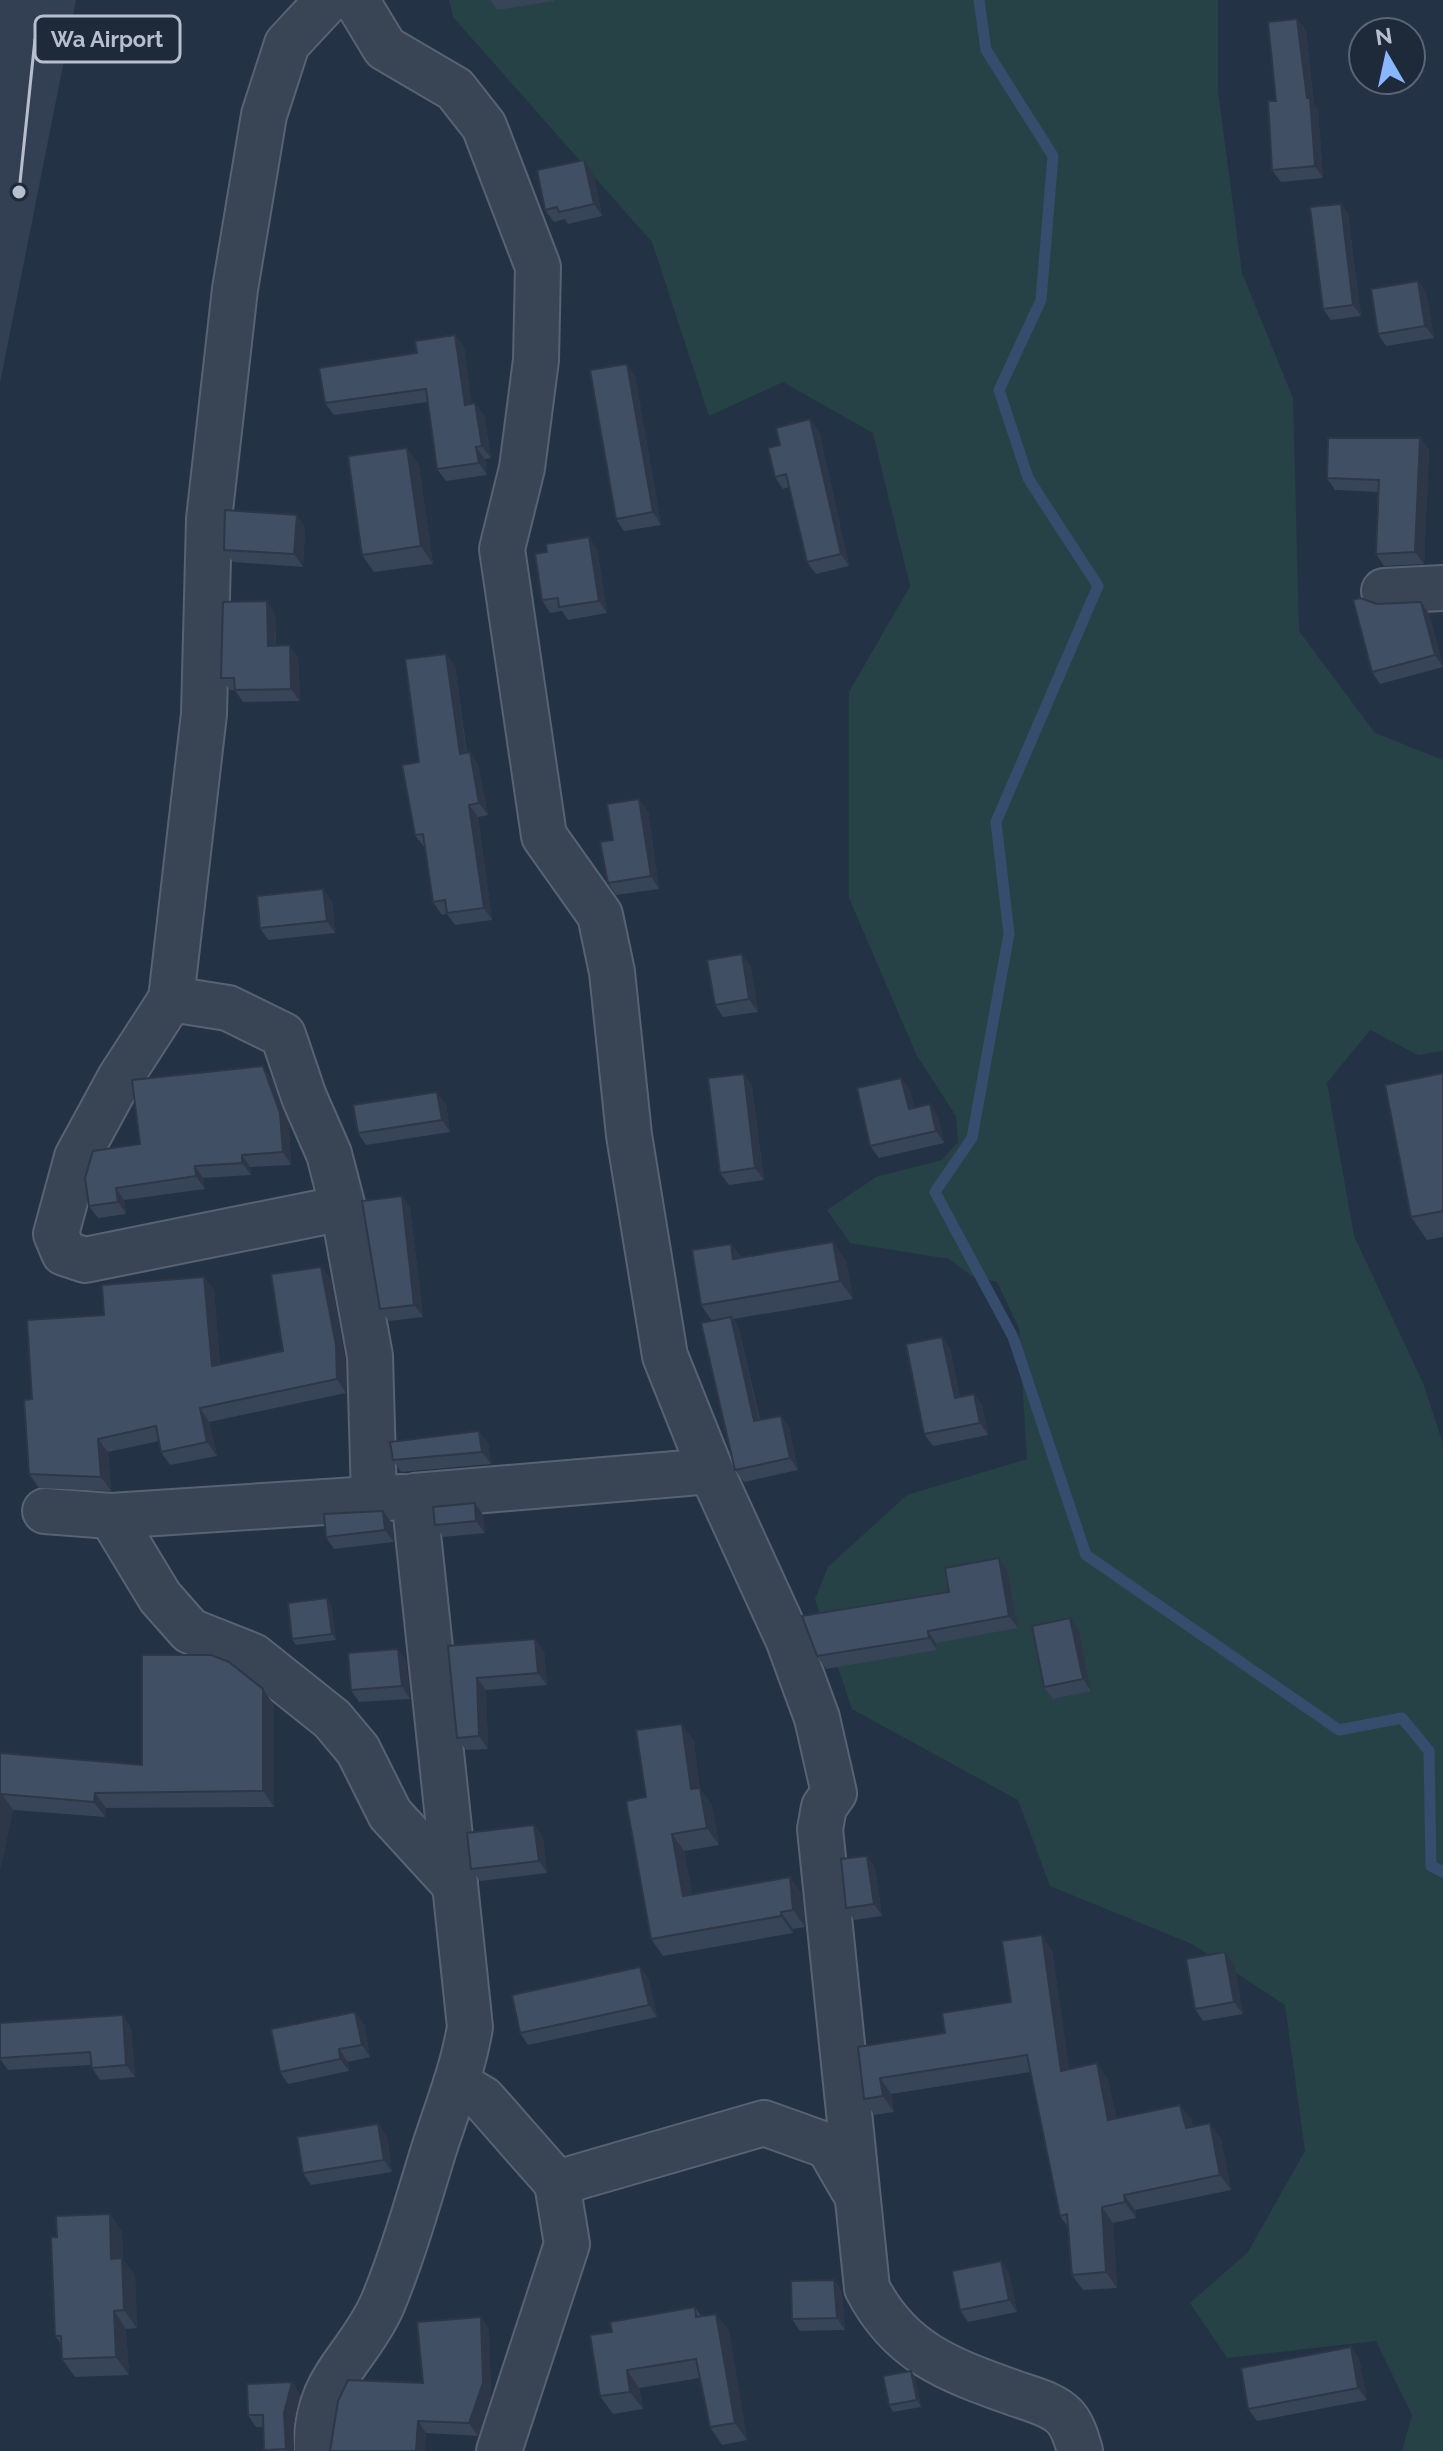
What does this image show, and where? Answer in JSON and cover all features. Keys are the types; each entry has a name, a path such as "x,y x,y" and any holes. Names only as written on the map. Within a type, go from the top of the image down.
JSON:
{"street":[{"path":"328,0 287,44 282,59 264,115 235,289 209,519 204,592 204,714 171,999 120,1078 77,1157 56,1234 64,1253 85,1260 343,1208"},
{"path":"356,0 385,48 455,89 484,126 538,267 536,360 522,468 502,549 533,773 544,836 600,915 612,972 629,1135 665,1356 711,1471 788,1639 817,1718 834,1793 824,1807 820,1829 867,2288 892,2327 918,2352 954,2372 1051,2407 1065,2417 1080,2451"},
{"path":"1384,591 1443,588"},
{"path":"171,999 228,1008 283,1035 304,1097 329,1154 343,1208 394,1497 455,1885 470,2027 464,2063 380,2308 328,2386 316,2426 317,2451"},
{"path":"45,1511 111,1516 711,1471"},
{"path":"111,1516 160,1597 190,1631 253,1656 332,1719 358,1750 390,1814 455,1885"},
{"path":"456,2083 483,2099 557,2183 567,2244 499,2451"},
{"path":"557,2183 764,2123 828,2146 857,2195"}],"shaded area":[{"path":"0,0 76,0 0,383"}],"green space":[{"path":"449,0 1218,0 1218,91 1242,273 1293,398 1299,631 1375,733 1443,760 1443,1051 1418,1055 1370,1030 1327,1083 1354,1236 1423,1383 1443,1444 1443,2451 1402,2451 1412,2415 1376,2341 1227,2358 1190,2303 1248,2252 1305,2151 1285,2005 1192,1944 1050,1886 1018,1800 852,1709 815,1599 828,1567 907,1495 1027,1459 1019,1328 997,1282 972,1276 949,1259 850,1243 827,1210 876,1177 942,1160 958,1142 956,1116 917,1056 849,898 849,692 910,586 873,433 783,382 709,416 652,242 453,17"}],"building":[{"path":"1297,19 1307,98 1310,98 1315,166 1272,170 1268,101 1276,101 1268,22"},
{"path":"584,160 594,204 559,212 557,207 545,210 537,170"},
{"path":"1341,204 1353,305 1323,309 1310,207"},
{"path":"1418,281 1425,326 1378,334 1371,289"},
{"path":"455,335 465,405 475,403 482,446 476,447 479,463 437,469 426,389 325,403 319,368 417,353 415,341"},
{"path":"627,364 653,512 616,519 590,370"},
{"path":"810,419 841,554 807,562 786,474 775,477 768,448 780,445 776,428"},
{"path":"1328,438 1420,438 1415,552 1376,554 1379,480 1327,478"},
{"path":"407,448 421,546 362,555 348,456"},
{"path":"225,510 297,515 294,554 224,550"},
{"path":"589,537 599,601 559,607 558,598 542,600 535,554 547,552 546,544"},
{"path":"1360,598 1377,604 1421,602 1435,655 1372,672 1353,600"},
{"path":"267,601 268,646 290,645 291,689 235,690 234,678 221,678 223,602"},
{"path":"446,654 460,754 470,752 479,803 469,805 484,908 447,913 445,900 433,902 423,834 415,835 402,765 419,762 405,659"},
{"path":"639,799 651,876 608,883 600,842 613,840 607,804"},
{"path":"323,889 327,921 260,928 257,896"},
{"path":"742,954 749,999 715,1005 707,960"},
{"path":"263,1066 280,1113 283,1152 242,1155 242,1163 195,1166 196,1176 116,1188 118,1202 89,1206 85,1178 93,1151 140,1144 132,1080"},
{"path":"1443,1073 1443,1211 1411,1217 1385,1085"},
{"path":"744,1074 755,1168 720,1173 708,1078"},
{"path":"901,1078 909,1109 930,1104 936,1131 870,1146 857,1088"},
{"path":"437,1092 442,1120 358,1133 353,1105"},
{"path":"402,1196 414,1305 380,1309 362,1201"},
{"path":"833,1242 840,1281 701,1305 692,1250 731,1244 733,1259"},
{"path":"321,1267 336,1345 337,1379 200,1408 207,1442 161,1452 156,1426 98,1439 101,1477 29,1474 24,1400 32,1399 27,1320 104,1315 102,1285 204,1277 212,1366 283,1351 271,1274"},
{"path":"731,1317 754,1421 781,1416 790,1458 735,1470 701,1323"},
{"path":"942,1337 955,1398 974,1394 980,1423 924,1434 906,1344"},
{"path":"479,1431 482,1452 393,1460 390,1442"},
{"path":"475,1503 476,1521 435,1525 433,1507"},
{"path":"383,1511 385,1530 326,1537 324,1514"},
{"path":"999,1558 1009,1616 928,1631 929,1638 817,1656 802,1616 949,1592 945,1568"},
{"path":"327,1598 332,1634 292,1639 288,1603"},
{"path":"1070,1618 1083,1679 1044,1687 1032,1626"},
{"path":"535,1639 538,1673 477,1678 479,1736 457,1738 448,1646"},
{"path":"398,1649 402,1686 351,1690 348,1653"},
{"path":"142,1655 211,1655 229,1662 263,1689 263,1791 95,1793 94,1802 2,1794 0,1804 0,1753 142,1765"},
{"path":"682,1724 691,1789 700,1788 707,1828 672,1834 683,1896 790,1877 793,1910 781,1912 781,1916 651,1939 626,1801 646,1797 636,1730"},
{"path":"534,1825 539,1861 471,1869 467,1833"},
{"path":"867,1856 874,1904 846,1908 841,1859"},
{"path":"1042,1935 1061,2071 1097,2063 1108,2120 1180,2105 1186,2128 1210,2123 1220,2175 1124,2195 1125,2202 1102,2207 1106,2272 1072,2275 1067,2214 1060,2216 1027,2055 880,2078 883,2096 864,2099 858,2047 945,2033 942,2013 1011,2002 1002,1941"},
{"path":"1225,1952 1234,2002 1195,2009 1186,1959"},
{"path":"640,1967 649,2005 520,2033 512,1995"},
{"path":"355,2012 362,2045 339,2049 340,2059 280,2072 271,2029"},
{"path":"123,2015 126,2065 92,2068 90,2052 0,2058 0,2023"},
{"path":"378,2124 384,2160 303,2173 297,2137"},
{"path":"110,2214 111,2259 122,2258 124,2310 114,2311 116,2357 62,2359 61,2336 55,2336 51,2237 57,2237 56,2216"},
{"path":"1001,2261 1009,2300 960,2310 952,2271"},
{"path":"834,2280 837,2318 792,2319 791,2281"},
{"path":"695,2307 696,2317 716,2314 735,2423 710,2427 696,2359 627,2370 630,2392 600,2396 590,2335 612,2332 610,2322"},
{"path":"481,2317 483,2383 469,2423 418,2421 416,2451 330,2451 338,2401 348,2380 423,2383 417,2322"},
{"path":"1351,2347 1358,2388 1248,2409 1241,2368"},
{"path":"911,2371 917,2400 889,2405 883,2376"},
{"path":"292,2382 284,2413 286,2449 264,2450 263,2415 248,2415 247,2384"}],"waterway":[{"path":"979,0 986,50 1053,156 1041,300 999,390 1028,478 1098,586 996,822 1009,934 972,1138 935,1192 1013,1337 1086,1555 1339,1730 1402,1718 1429,1751 1431,1866 1443,1872"}],"place":[{"name":"Wa Airport","path":"19,192"}]}
